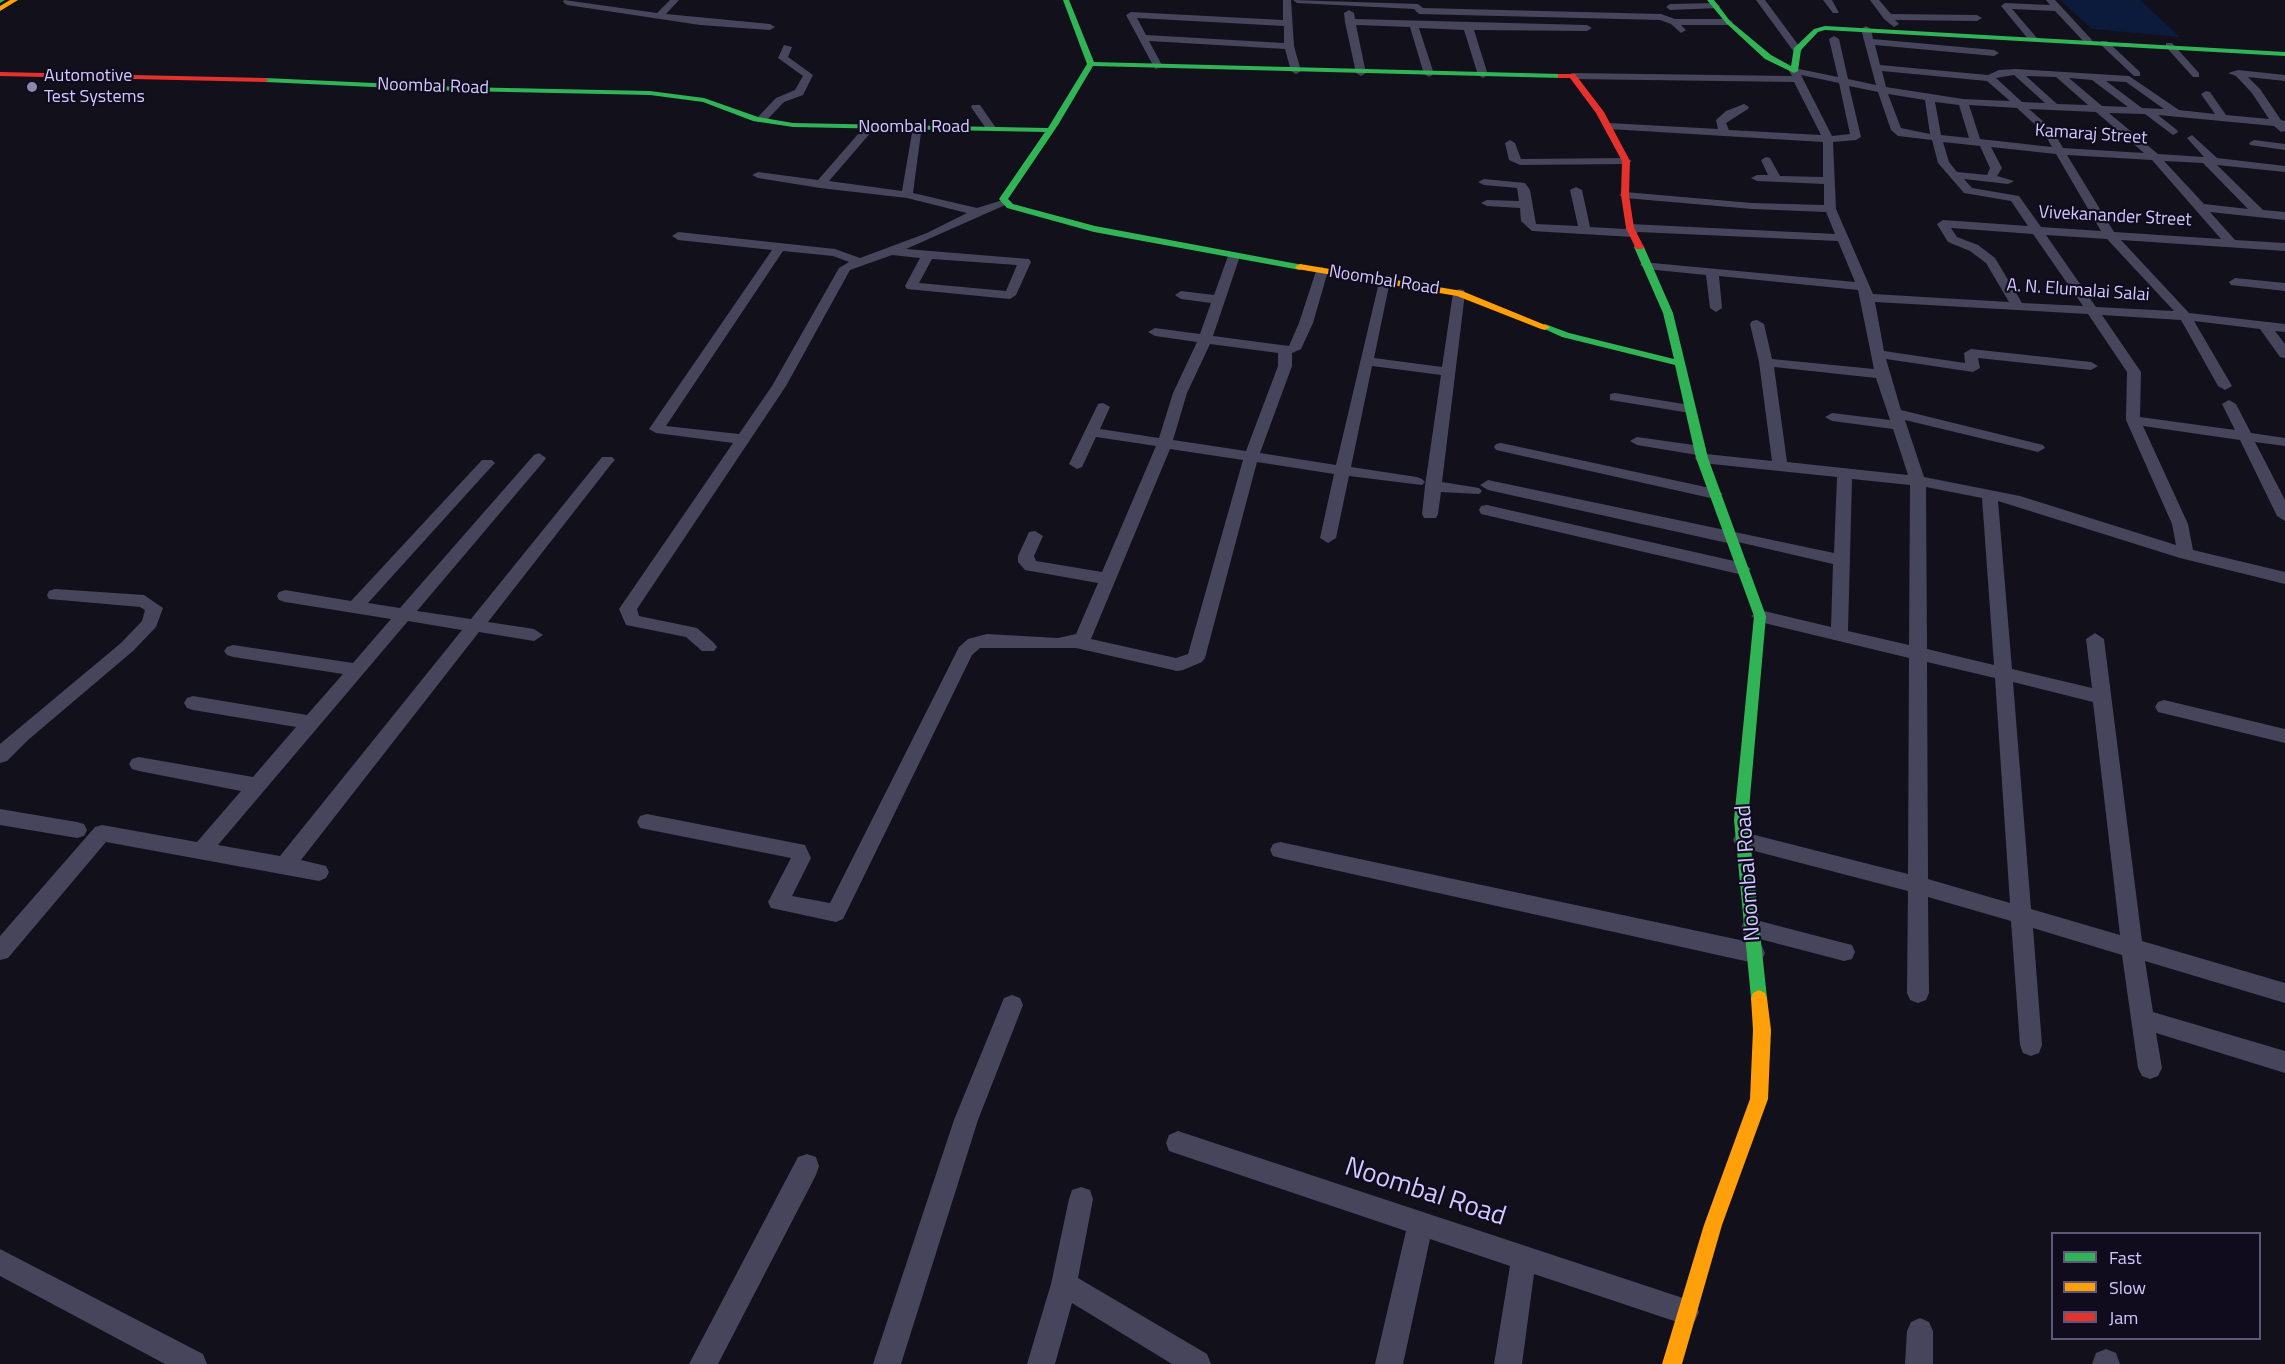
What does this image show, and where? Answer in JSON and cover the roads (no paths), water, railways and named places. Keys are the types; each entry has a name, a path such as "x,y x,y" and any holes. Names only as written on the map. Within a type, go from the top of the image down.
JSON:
{"street":[{"path":"0,9 15,0"},
{"path":"569,0 567,2 659,16 770,27"},
{"path":"615,9 624,0"},
{"path":"659,16 675,0"},
{"path":"1066,0 1090,64"},
{"path":"1287,0 1289,46 1296,71"},
{"path":"1297,0 1394,3 1455,12 1661,16 1674,22 1728,22"},
{"path":"1452,0 1455,12"},
{"path":"1505,0 1509,14"},
{"path":"1760,0 1797,50 1796,75 1828,139 1830,209 1865,292 1880,354 1881,374 1918,481 1918,993"},
{"path":"1827,0 1836,11"},
{"path":"1874,0 1899,31"},
{"path":"2050,0 2089,42"},
{"path":"1347,2 1361,73"},
{"path":"1670,6 1713,3 1728,22 1768,57 1796,75"},
{"path":"2032,38 2005,6 2058,8"},
{"path":"1158,67 1130,16 1132,14 1190,13 1235,20 1288,23"},
{"path":"1188,40 1190,13"},
{"path":"1887,17 1977,18"},
{"path":"1233,43 1235,20"},
{"path":"1350,22 1468,27 1587,28"},
{"path":"1674,22 1681,31"},
{"path":"1414,25 1429,74"},
{"path":"1468,27 1483,75"},
{"path":"1797,50 1816,30 1994,53"},
{"path":"1868,36 1899,31 2169,45 2285,54"},
{"path":"1868,36 1878,55 1876,68 1882,90"},
{"path":"1141,38 1289,46"},
{"path":"1609,126 1828,139 1853,138 1858,135 1842,82 1834,39"},
{"path":"2104,43 2137,74"},
{"path":"2169,45 2196,75"},
{"path":"761,120 780,100 790,94 799,93 808,75 783,58 787,47"},
{"path":"1090,64 1483,75 1796,75 1929,99"},
{"path":"708,647 691,632 632,621 628,609 778,386 845,268 931,236 978,212 1006,202 1003,199 1050,130 1090,64"},
{"path":"1876,68 1990,78 1999,74 2016,72 2129,78 2176,113"},
{"path":"2016,72 2055,107"},
{"path":"2285,78 2233,73 2256,90 2281,124 2285,136"},
{"name":"Noombal Road","path":"0,74 245,79 460,89 658,93 708,101 761,120 805,126 1050,130"},
{"path":"2059,75 2155,157 2230,242"},
{"name":"Noombal Road","path":"1572,76 1609,126 1626,161 1625,195 1632,231 1668,313 1702,455 1760,616 1741,820 1762,1030 1759,1099 1713,1225 1672,1364"},
{"path":"2095,77 2173,132"},
{"path":"1990,78 2048,131 2108,233 2185,316 2225,386"},
{"path":"1929,99 1941,87 1963,102 2176,113 2281,124"},
{"name":"Kamaraj Street","path":"1882,90 1896,130 1902,134 2058,151 2210,160 2285,169"},
{"path":"2206,94 2223,118"},
{"path":"1929,99 1935,138 1944,162 1971,192 2015,198 2134,372 2133,420 2180,524 2186,554"},
{"path":"1963,102 1980,143 1996,168 1990,179"},
{"path":"976,107 991,128"},
{"path":"1725,133 1720,122 1730,113 1744,107"},
{"path":"908,195 918,127"},
{"path":"820,185 869,128"},
{"path":"2192,138 2259,213"},
{"path":"1510,143 1514,159 1520,162 1626,161"},
{"path":"2254,143 2285,147"},
{"path":"1767,160 1776,179"},
{"path":"758,175 908,195 978,212"},
{"path":"1957,175 2008,181"},
{"path":"1757,178 1829,181"},
{"path":"1484,182 1521,185 1527,221 1532,227 1585,231 1842,238"},
{"path":"1576,190 1585,231"},
{"path":"1625,195 1772,208 1830,209"},
{"name":"Noombal Road","path":"1006,202 1010,206 1094,229 1234,256 1459,293 1566,335 1679,363"},
{"path":"1487,203 1525,205"},
{"path":"2200,207 2285,216"},
{"name":"Vivekanander Street","path":"2017,305 1991,261 1974,248 1952,239 1943,224 2108,233 2230,242 2282,249"},
{"path":"678,236 835,253 859,262"},
{"path":"741,440 656,429 780,247"},
{"path":"888,251 1025,262 1010,295 909,290 928,255"},
{"path":"1076,642 1083,638 1088,629 1164,444 1180,393 1205,339 1234,256"},
{"name":"A. N. Elumalai Salai","path":"1646,265 1865,292 2185,316 2285,328"},
{"path":"1155,332 1285,350 1294,349 1306,323 1322,271"},
{"path":"1712,272 1716,308"},
{"path":"1328,538 1384,281"},
{"path":"2235,282 2285,287"},
{"path":"1430,514 1459,293"},
{"path":"1180,295 1219,300"},
{"path":"1757,324 1766,362 1780,467"},
{"path":"2265,326 2285,354"},
{"path":"647,822 798,851 801,858 778,902 836,913 965,651 974,643 987,640 1076,642 1177,665 1196,658 1230,542 1251,458 1285,366 1285,350"},
{"path":"1880,354 1973,368 1971,353 2091,366"},
{"path":"1367,361 1447,372"},
{"path":"1766,362 1881,374"},
{"path":"1615,397 1690,409"},
{"path":"2229,404 2285,516"},
{"path":"1077,464 1103,407"},
{"path":"1832,417 1897,419 2038,448"},
{"path":"2133,420 2285,442"},
{"path":"1091,432 1417,482"},
{"path":"1637,441 1702,455 1780,467 1918,481 2015,500 2186,554 2282,578 2285,594"},
{"path":"1501,447 1715,494"},
{"path":"201,851 539,458"},
{"path":"284,866 607,460"},
{"path":"355,607 487,463"},
{"path":"1839,634 1845,473"},
{"path":"1433,486 1481,488 1841,560"},
{"path":"1990,495 2031,1045"},
{"path":"1487,510 1743,569"},
{"path":"1035,536 1026,556 1026,562 1031,566 1108,579"},
{"path":"0,756 21,735 127,647 150,623 154,608 144,601 55,595"},
{"path":"285,596 534,635"},
{"path":"1760,616 2102,697"},
{"path":"2095,639 2132,948 2150,1068"},
{"path":"233,651 358,670"},
{"path":"193,703 312,723"},
{"path":"2164,707 2285,736"},
{"path":"139,764 258,786"},
{"path":"0,817 77,830"},
{"path":"0,951 102,833 320,872"},
{"path":"1743,840 1918,885 2285,993"},
{"path":"1280,850 1754,953"},
{"path":"1752,928 1844,952"},
{"path":"887,1364 966,1120 1011,1005"},
{"path":"2143,1019 2285,1062"},
{"name":"Noombal Road","path":"1178,1143 1686,1312"},
{"path":"703,1364 807,1166"},
{"path":"1041,1364 1064,1284 1081,1199"},
{"path":"1389,1364 1421,1223"},
{"path":"1508,1364 1524,1258"},
{"path":"0,1262 193,1364"},
{"path":"1064,1284 1197,1364"},
{"path":"1919,1364 1920,1331"}],"water":[{"path":"2060,0 2140,0 2180,37 2092,29"}],"place":[{"name":"Automotive Test Systems","path":"32,87"}]}
